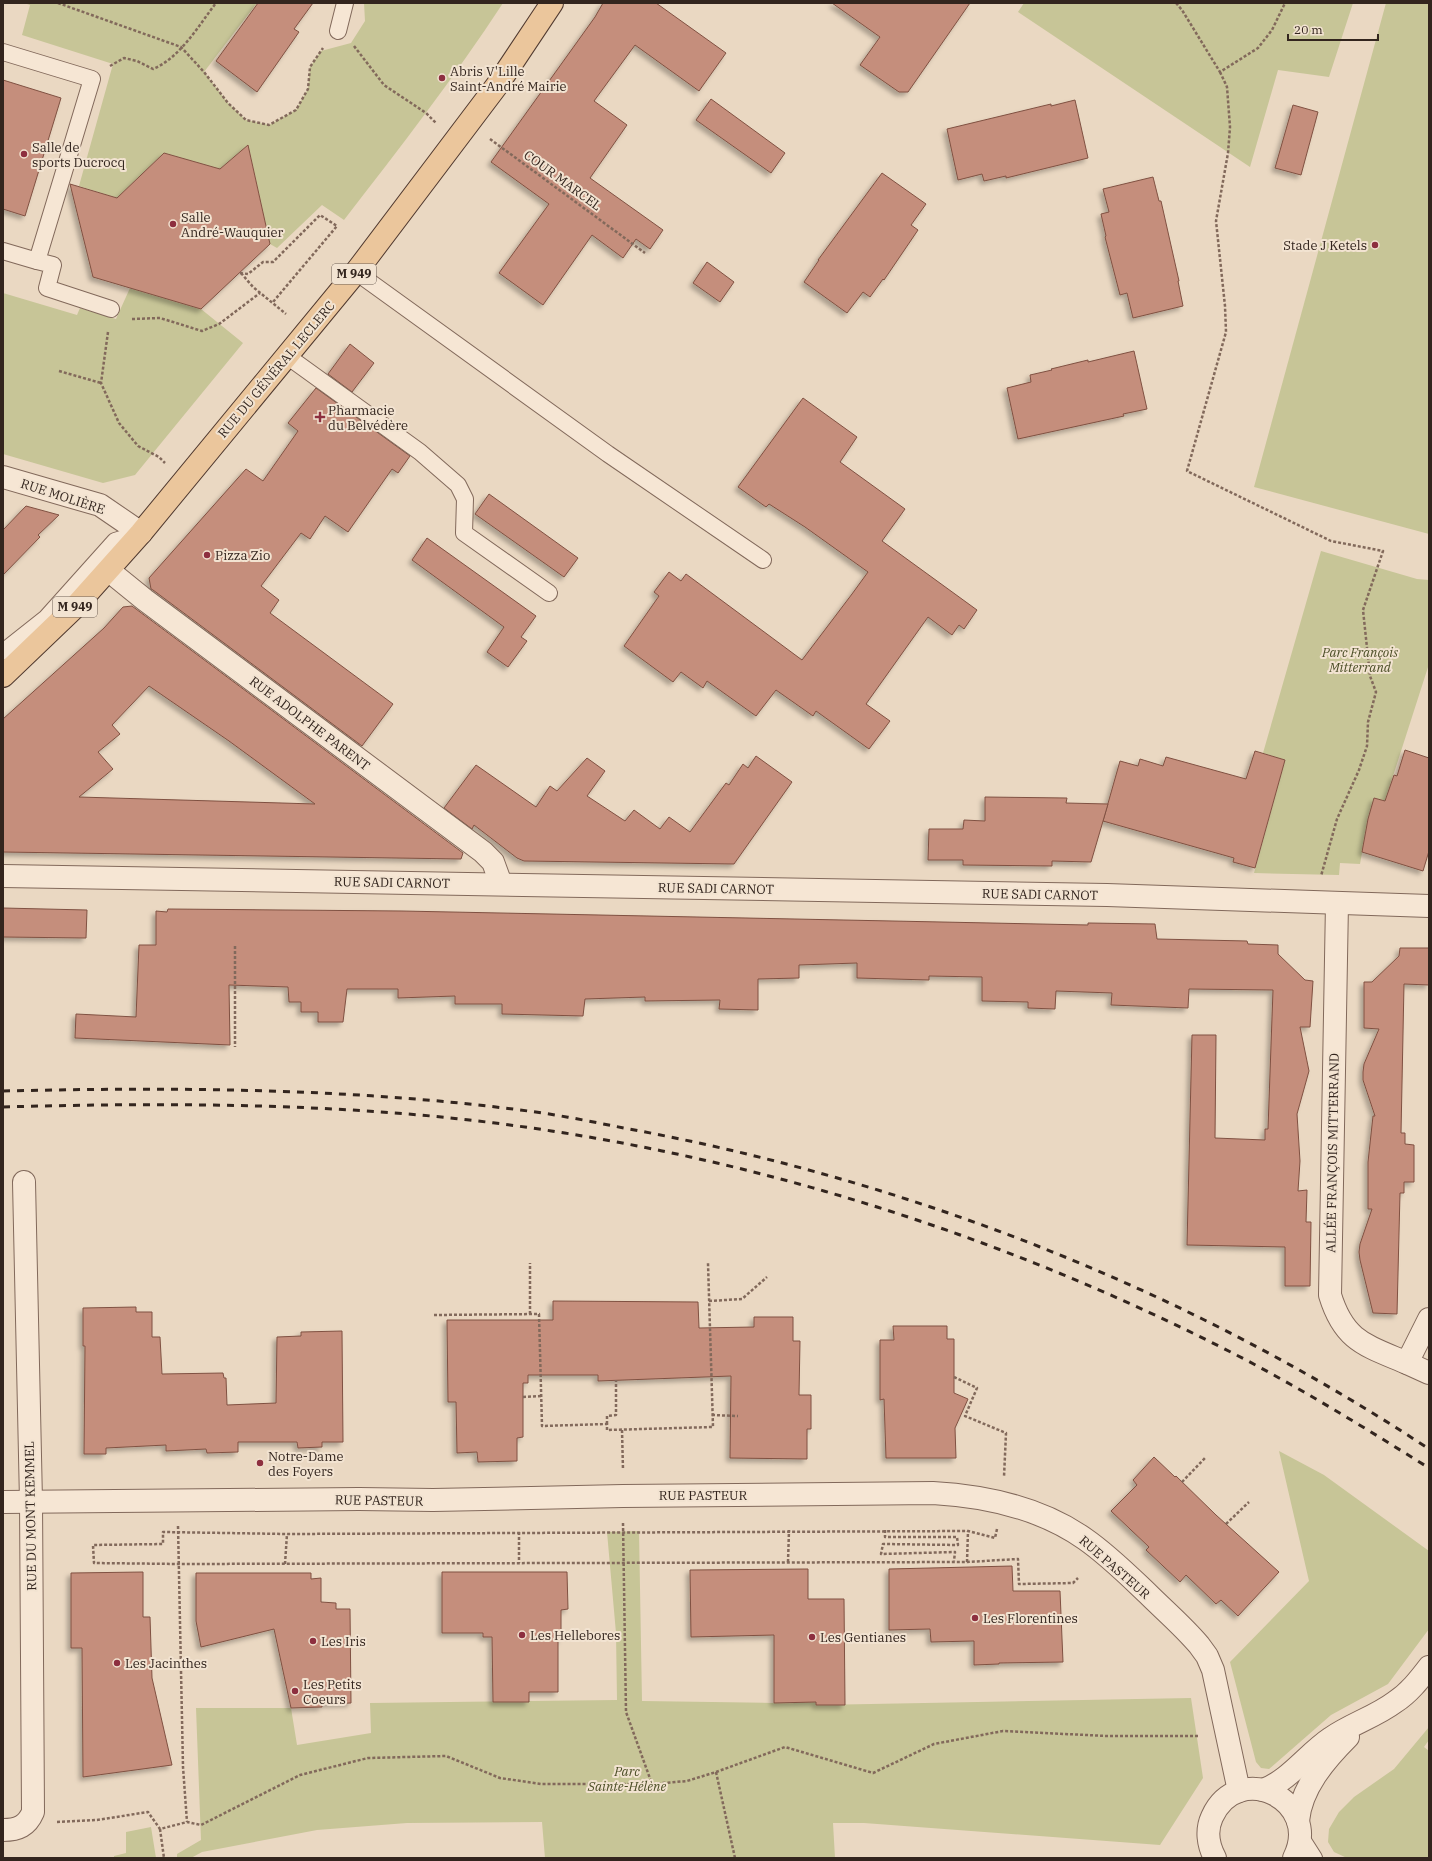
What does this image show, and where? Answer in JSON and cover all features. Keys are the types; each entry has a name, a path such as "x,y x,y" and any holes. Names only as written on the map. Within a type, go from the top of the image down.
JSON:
{"main road":[{"name":"RUE DU GÉNÉRAL LECLERC","path":"3,676 74,608 141,533 356,272 469,123 515,59 552,3"}],"street":[{"name":"RUE MOLIÈRE","path":"3,477 100,505 141,533"},
{"name":"RUE ADOLPHE PARENT","path":"108,570 145,600 483,852 493,862 501,884"},
{"name":"RUE SADI CARNOT","path":"3,876 1107,895 1429,906"},
{"name":"ALLÉE FRANÇOIS MITTERRAND","path":"1328,903 1330,1295 1336,1314 1346,1330 1359,1341 1429,1373"},
{"name":"RUE DU MONT KEMMEL","path":"3,1830 21,1827 28,1822 34,1812 31,1501 24,1182"},
{"path":"1407,1363 1429,1320"},
{"name":"RUE PASTEUR","path":"3,1502 343,1499 434,1500 624,1496 933,1493 975,1496 1003,1502 1045,1517 1064,1526 1085,1539 1126,1573 1190,1635 1207,1656 1213,1670 1240,1791"},
{"path":"1263,1790 1280,1782 1312,1751 1330,1738 1395,1703 1409,1692 1429,1667"},
{"path":"1294,1858 1298,1849 1303,1798 1321,1767 1335,1750 1367,1718"},
{"path":"1213,1857 1208,1841 1210,1820 1222,1802 1240,1791 1255,1789 1263,1790 1276,1795 1287,1803 1299,1829"}],"lane":[{"path":"338,31 346,3"},
{"path":"3,52 92,79 37,261"},
{"path":"3,251 53,265 47,288 111,309"},
{"path":"356,272 608,454 763,560"},
{"path":"287,356 420,452 458,485 465,499 464,533 548,593"},
{"path":"3,652 46,618 115,541 141,533"},
{"path":"1299,1829 1314,1858"}],"path":[{"path":"58,3 181,47 204,72 228,103 246,120 269,125 296,110 308,89 310,67 338,31 362,54 384,85 426,113 455,141"},
{"path":"92,79 124,58 137,61 153,69 163,65 181,47 216,3"},
{"path":"1176,3 1182,10 1220,72 1226,87 1230,127 1228,153 1216,222 1225,306 1226,332 1186,471 1331,541 1383,551 1363,610 1370,676 1376,692 1368,722 1367,746 1359,770 1337,819 1322,875 1328,903"},
{"path":"1220,72 1258,48 1272,30 1285,3"},
{"name":"COUR MARCEL","path":"469,123 645,253"},
{"path":"273,302 337,226 320,216 273,262 263,262 248,274 240,273 260,293 273,302 306,332"},
{"path":"185,480 159,457 138,446 119,423 101,384 111,309 132,319 160,318 202,331 218,324 260,293"},
{"path":"59,371 101,384"},
{"path":"235,946 235,1047"},
{"path":"530,1263 530,1314"},
{"path":"616,1380 616,1415 607,1416 607,1430 713,1428 708,1263"},
{"path":"709,1301 742,1299 767,1277"},
{"path":"434,1315 539,1314 542,1426 607,1424"},
{"path":"954,1377 977,1388 965,1416 1006,1433 1003,1502 995,1538 968,1530 287,1534 178,1534 163,1532 163,1544 93,1545 94,1563 285,1564 967,1562 1018,1559 1020,1584 1073,1583 1078,1578"},
{"path":"523,1397 541,1396"},
{"path":"712,1415 738,1416"},
{"path":"622,1430 624,1496"},
{"path":"1182,1482 1206,1458"},
{"path":"1226,1524 1249,1502"},
{"path":"788,1562 789,1530"},
{"path":"885,1530 885,1537 957,1536 958,1545 882,1544 881,1554 954,1552 954,1562"},
{"path":"967,1562 968,1530"},
{"path":"623,1531 626,1712 652,1784"},
{"path":"519,1532 519,1563"},
{"path":"178,1534 183,1767 187,1822"},
{"path":"285,1564 287,1534"},
{"path":"160,1829 187,1822 201,1826 300,1775 368,1758 446,1756 500,1778 541,1784 652,1784 687,1780 716,1772 785,1747 873,1773 934,1744 1003,1731 1107,1736 1227,1736"},
{"path":"716,1772 735,1858"},
{"path":"76,1822 148,1812 160,1829 164,1858"}],"green space":[{"path":"24,3 257,3 204,72 228,103 246,120 269,125 296,110 308,89 310,67 321,51 351,43 365,21 364,3 503,3 446,86 344,220 322,205 277,248 270,244 250,153 241,151 220,169 164,153 117,198 79,186 113,64 22,35 30,5"},
{"path":"1024,3 1353,3 1329,77 1278,70 1250,167 1018,12"},
{"name":"Stade J Ketels","path":"1386,3 1429,3 1429,534 1254,487"},
{"path":"130,288 201,309 243,343 135,475 103,483 3,454 3,293 77,315 80,308 116,319"},
{"name":"Parc François Mitterrand","path":"1321,551 1417,579 1429,580 1429,664 1385,801 1374,798 1368,819 1360,864 1340,863 1339,875 1254,873 1285,760 1263,753"},
{"path":"1279,1451 1324,1475 1429,1551 1429,1629 1388,1684 1331,1715 1269,1769 1261,1768 1256,1762 1230,1662 1309,1581"},
{"name":"Parc Sainte-Hélène","path":"639,1531 642,1701 795,1703 795,1700 816,1699 817,1705 1191,1698 1203,1778 1160,1845 864,1823 833,1823 835,1858 545,1858 542,1822 407,1823 317,1830 202,1852 191,1858 177,1858 177,1854 201,1840 196,1708 291,1708 297,1745 371,1733 370,1703 617,1700 616,1633 607,1532"},
{"path":"1429,1727 1429,1740 1424,1747 1429,1751 1429,1858 1347,1858 1334,1852 1328,1842 1329,1829 1339,1812 1354,1797 1394,1769"},
{"path":"151,1827 156,1858 114,1858 114,1856 126,1853 126,1832"}],"building":[{"path":"258,3 313,3 294,29 299,32 257,92 216,61"},
{"path":"603,3 656,3 726,53 699,91 635,45 594,101 627,125 590,178 663,230 650,249 636,239 623,258 592,235 543,305 499,273 549,204 491,162 595,17"},
{"path":"832,3 970,3 908,92 899,92 860,65 880,37"},
{"name":"Salle de sports Ducrocq","path":"3,80 61,98 25,216 3,209"},
{"path":"711,99 785,153 771,173 696,120"},
{"path":"1075,100 1088,158 1006,178 1006,176 984,181 982,174 958,180 947,129 1051,104 1051,106"},
{"path":"1293,105 1318,112 1301,175 1275,168"},
{"name":"Salle André-Wauquier","path":"248,145 270,244 201,309 93,277 70,184 117,198 164,153 220,169"},
{"path":"882,173 926,204 911,225 918,230 884,280 883,279 870,297 863,292 847,313 804,282 818,260"},
{"path":"1153,177 1159,201 1161,201 1179,281 1183,306 1133,318 1127,293 1120,295 1105,237 1101,214 1109,212 1103,189"},
{"path":"707,262 734,282 720,302 693,283"},
{"path":"350,344 374,363 352,392 328,374"},
{"path":"1134,351 1147,409 1123,414 1124,416 1018,439 1007,388 1031,382 1030,375 1088,360 1088,362"},
{"path":"316,388 410,456 398,473 392,469 348,532 325,516 310,539 301,533 261,586 279,600 270,613 393,704 362,746 151,589 149,578 246,469 263,481 298,431 288,423"},
{"path":"803,398 857,437 840,462 905,509 882,541 977,610 964,629 959,625 952,635 928,617 866,704 890,721 869,749 816,711 813,716 776,690 756,716 707,681 703,688 681,672 673,682 624,646 659,596 654,592 669,572 681,581 686,574 802,660 868,572 805,527 769,504 766,507 738,487"},
{"path":"489,494 578,558 564,577 475,514"},
{"path":"26,506 59,515 38,535 40,537 3,575 3,530"},
{"path":"427,538 536,616 521,637 527,641 508,667 487,652 504,627 412,560"},
{"path":"132,606 463,853 461,859 3,852 3,719 104,628 123,607","holes":["149,686 229,741 315,804 79,797 113,769 98,752 120,734 112,725"]},
{"path":"1405,750 1429,758 1429,851 1423,871 1362,852 1368,819 1374,798 1385,801 1394,775 1397,776"},
{"path":"1255,751 1285,760 1255,868 1233,862 1234,858 1103,821 1120,761 1138,766 1140,759 1163,766 1166,757 1246,779"},
{"path":"756,756 792,782 734,864 524,861 517,858 474,825 472,829 444,808 476,765 536,807 550,786 557,791 587,758 605,771 587,796 625,821 634,810 660,829 669,817 690,832 726,783 729,785 743,764 748,768"},
{"path":"985,797 1067,798 1066,803 1108,804 1091,862 1052,861 1052,866 963,865 963,860 928,860 929,829 963,829 964,820 985,821"},
{"path":"3,908 87,910 86,938 3,937"},
{"path":"168,909 402,911 1088,925 1088,923 1155,924 1157,939 1247,941 1248,944 1278,945 1278,954 1305,980 1313,981 1310,1027 1300,1027 1309,1071 1297,1114 1300,1161 1298,1191 1307,1190 1306,1222 1311,1222 1310,1286 1285,1286 1285,1247 1187,1245 1192,1035 1216,1035 1215,1138 1265,1140 1265,1129 1268,1129 1273,990 1189,989 1188,1008 1111,1005 1112,993 1056,991 1055,1009 1028,1008 1028,1002 982,1001 982,977 929,976 929,980 857,978 857,963 799,965 799,978 758,979 758,1010 719,1009 720,1000 645,1001 645,997 585,999 583,1016 502,1014 502,1004 455,1004 455,996 398,998 398,989 347,989 343,1022 318,1022 318,1012 301,1012 301,1002 289,1002 288,987 229,985 230,1045 75,1038 76,1014 136,1017 139,945 156,945 156,911 167,912"},
{"path":"1400,948 1429,948 1429,985 1404,984 1401,1133 1405,1133 1405,1144 1414,1145 1414,1182 1404,1182 1404,1193 1400,1193 1397,1314 1373,1313 1359,1252 1360,1244 1372,1209 1368,1209 1368,1162 1373,1116 1375,1116 1363,1080 1363,1072 1364,1064 1379,1029 1364,1028 1364,982 1372,982 1399,956"},
{"path":"553,1301 698,1302 699,1328 754,1327 754,1317 793,1317 793,1341 800,1341 799,1395 811,1395 811,1429 807,1429 807,1459 730,1458 731,1376 598,1381 598,1375 528,1375 528,1383 523,1383 523,1437 517,1438 517,1461 478,1462 477,1452 457,1453 456,1402 448,1402 447,1320 553,1320"},
{"path":"136,1307 136,1312 152,1312 152,1337 160,1337 162,1374 223,1373 224,1378 226,1378 227,1405 276,1403 277,1337 301,1336 301,1332 342,1331 343,1442 322,1442 322,1447 298,1448 297,1442 238,1442 238,1452 207,1453 206,1449 166,1451 166,1445 106,1448 106,1454 84,1454 85,1346 83,1346 83,1308"},
{"path":"893,1326 947,1326 947,1339 954,1339 954,1393 968,1399 955,1428 956,1458 886,1458 884,1399 880,1400 880,1340 894,1340"},
{"path":"1154,1457 1279,1572 1238,1616 1221,1600 1216,1604 1186,1575 1180,1582 1146,1550 1149,1547 1111,1511 1137,1485 1133,1480"},
{"name":"Les Florentines","path":"1012,1566 1013,1591 1060,1591 1063,1662 974,1665 974,1641 931,1642 930,1629 889,1630 889,1569"},
{"name":"Les Gentianes","path":"808,1569 808,1599 844,1599 845,1705 816,1705 816,1702 774,1703 774,1635 691,1637 690,1570"},
{"name":"Les Jacinthes","path":"143,1572 143,1617 150,1617 152,1678 172,1765 83,1777 82,1648 71,1648 71,1573"},
{"name":"Les Hellebores","path":"442,1572 567,1572 568,1609 561,1610 561,1640 558,1640 558,1692 529,1692 529,1702 493,1702 492,1637 483,1637 483,1633 442,1633"},
{"name":"Les Iris","path":"196,1573 311,1573 311,1579 321,1578 321,1602 336,1603 336,1609 350,1609 351,1703 322,1704 322,1707 291,1708 274,1629 201,1647 196,1621"}],"railway":[{"path":"3,1091 135,1089 266,1091 463,1103 552,1114 730,1150 836,1178 940,1210 1043,1248 1143,1291 1241,1339 1337,1391 1429,1449"},
{"path":"3,1107 110,1105 271,1106 431,1116 538,1129 643,1147 748,1171 852,1199 953,1233 1054,1271 1152,1314 1248,1361 1340,1413 1429,1468"}],"place":[{"name":"Abris V'Lille Saint-André Mairie","path":"442,78"},
{"name":"Salle de sports Ducrocq","path":"24,154"},
{"name":"Salle André-Wauquier","path":"173,224"},
{"name":"Stade J Ketels","path":"1375,245"},
{"name":"Pharmacie du Belvédère","path":"320,417"},
{"name":"Pizza Zio","path":"207,555"},
{"name":"Notre-Dame des Foyers","path":"260,1463"},
{"name":"Les Florentines","path":"975,1618"},
{"name":"Les Hellebores","path":"522,1635"},
{"name":"Les Gentianes","path":"812,1637"},
{"name":"Les Iris","path":"313,1641"},
{"name":"Les Jacinthes","path":"117,1663"},
{"name":"Les Petits Coeurs","path":"295,1691"}]}
